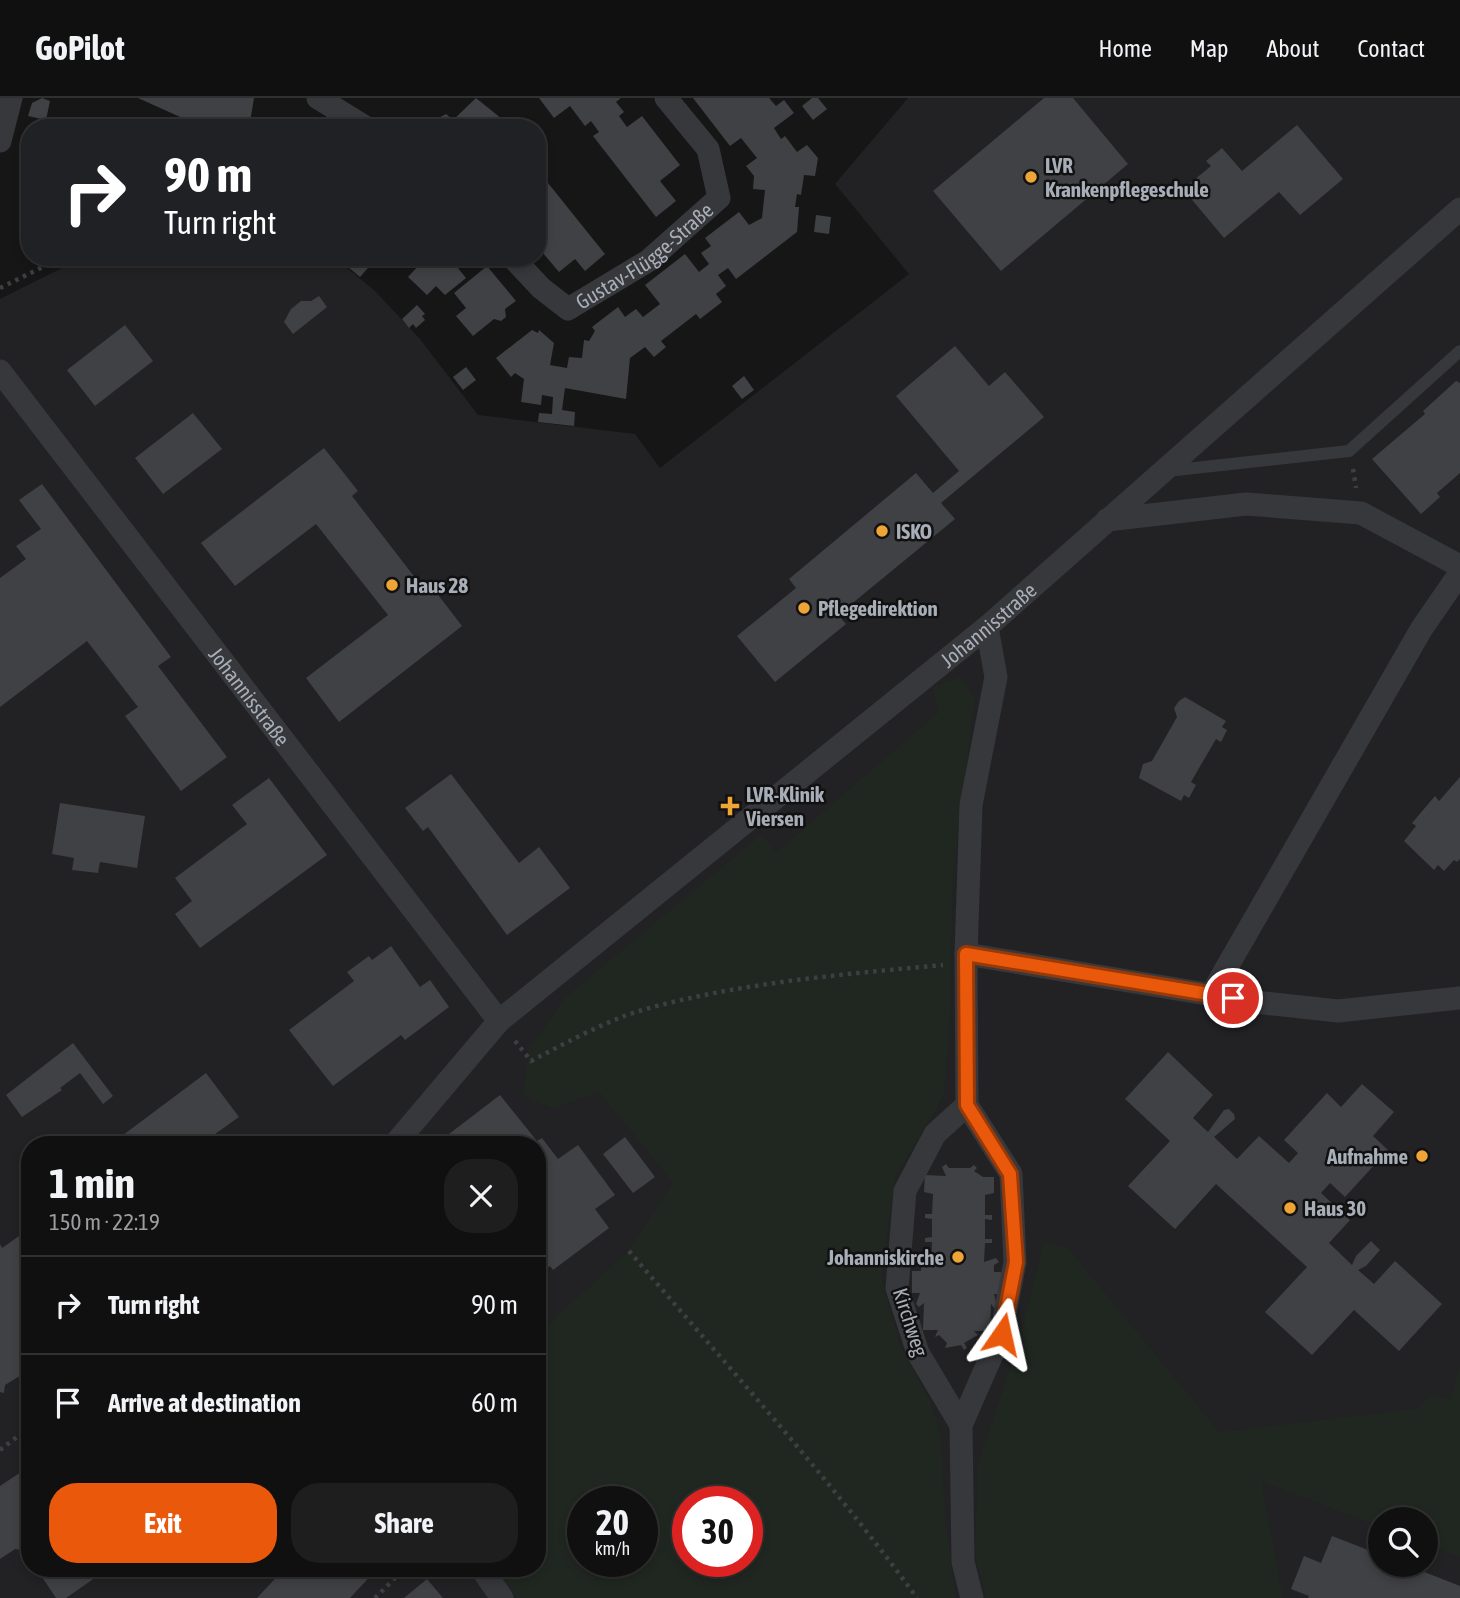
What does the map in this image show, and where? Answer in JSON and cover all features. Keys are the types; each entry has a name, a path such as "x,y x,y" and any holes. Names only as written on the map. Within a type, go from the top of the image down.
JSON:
{"street":[{"path":"0,141 11,98"},
{"path":"318,98 352,119"},
{"name":"Gustav-Flügge-Straße","path":"520,266 541,288 568,309 648,261 719,198 708,149 666,98"},
{"name":"Johannisstraße","path":"402,1136 499,1021 988,627 1460,209"},
{"name":"Johannisstraße","path":"0,371 499,1021"},
{"path":"1107,520 1246,504 1361,513 1460,566"},
{"path":"1212,993 1422,628 1460,573"},
{"path":"972,1598 963,1562 961,1425 1002,1334 1016,1262 1010,1174 967,1105 966,958 971,805 996,677 988,627"},
{"path":"966,958 1212,993 1255,1002 1338,1011 1460,998"},
{"name":"Kirchweg","path":"961,1425 918,1353 897,1288 905,1191 935,1134 967,1105"},
{"path":"487,1577 502,1598"}],"lane":[{"path":"1164,471 1349,451 1460,351"}],"path":[{"path":"0,288 44,266"},
{"path":"1349,451 1361,513"},
{"path":"499,1021 531,1061 589,1031 651,1007 739,988 966,958"},
{"path":"629,1251 745,1384 873,1538 917,1598"},
{"path":"0,1450 21,1434"},
{"path":"375,1598 396,1577"}],"shaded area":[{"name":"LVR-Klinik Viersen","path":"908,98 1460,98 1460,1598 0,1598 0,299 66,266 345,266 375,291 420,339 478,415 635,434 660,468 909,274 835,184"},
{"path":"961,677 975,700 953,875 950,1013 944,1095 895,1178 881,1277 900,1346 929,1399 941,1435 945,1520 956,1598 517,1598 502,1577 546,1577 546,1329 629,1251 673,1182 599,1092 553,1109 523,1095 529,1049 567,996 761,835 777,852 939,712 933,686"},
{"path":"1044,1242 1068,1248 1219,1432 1416,1409 1430,1395 1450,1400 1460,1366 1460,1557 1438,1549 1438,1507 1368,1507 1368,1522 1261,1481 1283,1598 986,1598 975,1556 978,1463 1019,1341"}],"building":[{"path":"42,98 50,101 46,119 28,116 32,103"},
{"path":"138,98 254,98 250,119 185,119"},
{"path":"476,98 502,119 454,119"},
{"path":"539,98 621,98 616,102 624,112 619,116 627,127 642,116 680,165 660,181 676,201 656,217 593,136 599,132 591,121 585,126 570,106 554,118"},
{"path":"693,98 769,98 776,106 784,100 794,113 774,128 781,139 785,136 797,152 807,145 818,158 815,176 804,175 801,195 797,194 797,232 736,279 728,268 718,275 726,286 716,294 722,302 700,319 696,314 661,341 666,347 654,357 645,347 630,358 626,399 565,388 562,410 575,412 574,426 538,422 539,413 552,414 553,397 542,395 541,405 521,402 524,379 515,373 511,377 496,358 532,330 538,333 539,330 554,343 550,365 567,368 569,357 582,358 584,340 589,341 595,331 592,327 618,307 625,317 636,309 643,317 660,304 645,285 685,254 699,272 709,264 701,253 711,246 705,238 739,212 749,225 762,218 765,190 753,189 754,176 746,166 757,158 741,138 730,146"},
{"path":"812,98 818,98 827,109 813,120 802,106"},
{"name":"LVR Krankenpflegeschule","path":"1044,98 1073,98 1128,164 1001,271 933,191"},
{"path":"446,114 452,119 436,119"},
{"path":"1297,125 1343,179 1300,215 1279,192 1224,238 1183,189 1211,166 1206,161 1222,148 1242,171"},
{"path":"548,183 605,254 585,271 575,259 559,272 546,257"},
{"path":"816,215 831,217 829,234 814,232"},
{"path":"349,266 370,266 360,277"},
{"path":"418,266 456,266 466,278 445,295 436,286 427,295 408,277"},
{"path":"487,266 516,301 505,309 506,317 501,321 494,319 473,336 456,316 466,308 454,293"},
{"path":"319,296 327,307 293,334 284,322 291,309 301,301 311,301"},
{"path":"417,305 425,314 422,316 425,320 416,328 413,324 409,328 402,319"},
{"path":"125,325 153,361 95,406 67,370"},
{"path":"955,346 989,386 1005,372 1044,417 941,503 955,519 838,615 846,624 775,682 737,636 796,588 789,579 916,473 933,493 959,471 896,396"},
{"path":"466,367 476,380 463,390 453,377"},
{"path":"744,376 754,390 742,399 732,386"},
{"path":"1456,381 1460,383 1460,473 1437,493 1440,497 1421,514 1372,459 1425,414 1423,411"},
{"path":"193,413 222,449 163,494 135,458"},
{"name":"Haus 28","path":"324,448 358,491 352,496 423,588 429,583 462,626 339,722 306,678 388,615 316,524 235,586 201,543"},
{"path":"42,484 171,657 158,666 227,757 181,791 125,716 138,707 87,641 0,707 0,578 26,559 16,546 41,529 19,500"},
{"path":"1185,697 1226,721 1222,727 1227,730 1221,742 1216,739 1191,782 1196,785 1189,798 1184,795 1181,801 1139,778 1143,764 1152,761 1177,717 1174,708"},
{"path":"451,774 519,863 539,847 570,888 507,935 428,827 423,831 405,808"},
{"path":"1460,777 1460,859 1457,862 1454,860 1444,871 1438,865 1434,870 1404,841 1416,826 1412,823 1435,796 1439,801"},
{"path":"269,778 327,855 200,948 175,914 192,901 175,878 247,824 232,805"},
{"path":"60,803 145,816 137,868 100,862 98,873 72,870 74,858 52,854"},
{"path":"391,946 420,987 430,980 449,1007 405,1040 401,1035 333,1086 289,1030 354,981 347,972 369,956 372,960"},
{"path":"73,1043 113,1096 103,1104 80,1073 60,1088 62,1090 22,1117 6,1095"},
{"name":"Haus 30","path":"1168,1052 1213,1095 1193,1118 1208,1132 1224,1110 1229,1109 1234,1114 1235,1119 1214,1137 1237,1159 1259,1136 1289,1163 1298,1153 1284,1140 1327,1093 1341,1107 1362,1084 1394,1112 1373,1136 1388,1150 1345,1197 1330,1183 1321,1193 1350,1220 1329,1243 1352,1265 1356,1256 1371,1241 1380,1250 1366,1266 1358,1270 1374,1284 1395,1261 1442,1304 1399,1351 1354,1310 1312,1355 1265,1312 1307,1267 1216,1184 1175,1229 1128,1186 1170,1141 1125,1099"},
{"path":"206,1073 239,1117 212,1136 122,1136"},
{"path":"500,1095 533,1136 446,1136"},
{"path":"625,1137 655,1177 633,1193 603,1154"},
{"path":"546,1143 558,1159 578,1145 615,1195 595,1209 609,1228 553,1270 550,1266 546,1269"},
{"name":"Johanniskirche","path":"946,1164 949,1168 970,1168 974,1165 977,1168 974,1171 983,1177 994,1177 994,1193 985,1195 985,1215 992,1215 992,1220 985,1219 985,1239 992,1239 992,1243 985,1243 984,1262 996,1258 999,1262 994,1265 994,1272 1001,1272 1001,1294 994,1294 997,1306 994,1308 991,1304 990,1331 974,1331 978,1335 964,1343 967,1348 964,1350 961,1345 945,1348 947,1343 939,1335 935,1337 938,1330 923,1330 924,1303 919,1307 916,1304 920,1293 912,1293 912,1271 921,1271 921,1265 916,1261 920,1256 924,1261 931,1261 932,1242 925,1242 925,1238 932,1237 932,1219 925,1218 925,1214 932,1214 933,1194 924,1192 925,1175 946,1176 942,1167"},
{"path":"21,1235 21,1378 5,1385 4,1393 0,1392 0,1244 2,1248"},
{"path":"21,1472 21,1550 15,1549 0,1559 0,1486"},
{"path":"1332,1536 1368,1550 1368,1577 1437,1577 1460,1586 1460,1598 1308,1598 1309,1596 1291,1589 1304,1556 1321,1563"},
{"path":"42,1577 96,1577 66,1598 56,1598"},
{"path":"277,1577 370,1577 350,1598 257,1598"},
{"path":"427,1579 443,1598 404,1598"}],"place":[{"name":"LVR Krankenpflegeschule","path":"1031,177"},
{"name":"ISKO","path":"882,531"},
{"name":"Haus 28","path":"392,585"},
{"name":"Pflegedirektion","path":"804,608"},
{"name":"LVR-Klinik Viersen","path":"730,806"},
{"name":"Aufnahme","path":"1422,1156"},
{"name":"Haus 30","path":"1290,1208"},
{"name":"Johanniskirche","path":"958,1257"}],"route":[{"path":"1002,1334 1016,1262 1010,1174 967,1105 966,954 1233,998"}]}
